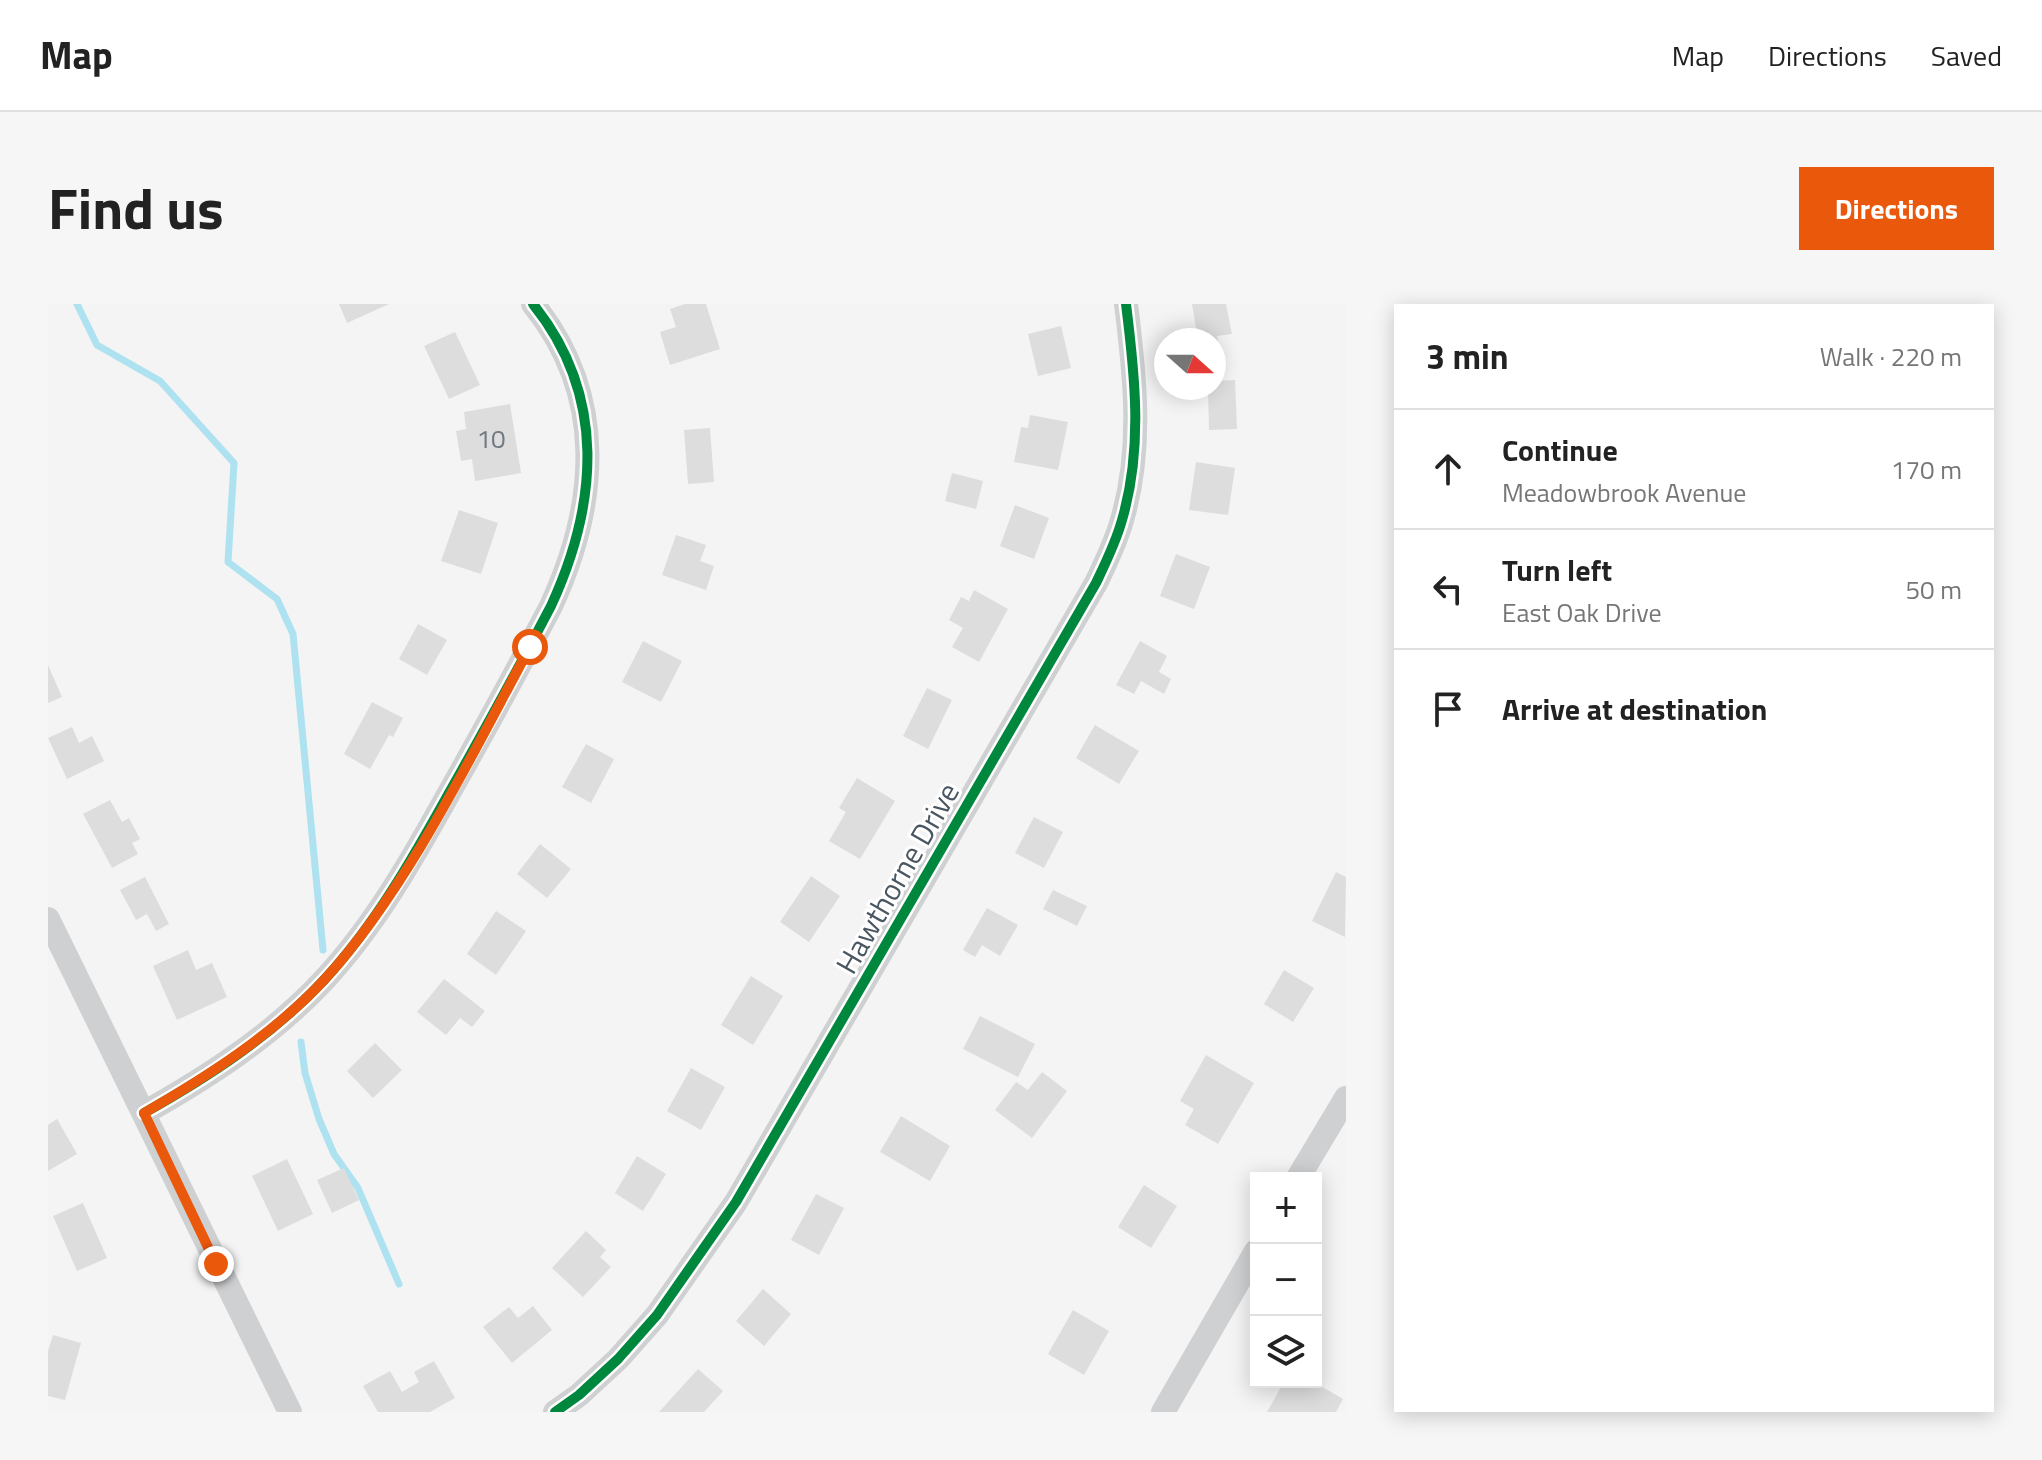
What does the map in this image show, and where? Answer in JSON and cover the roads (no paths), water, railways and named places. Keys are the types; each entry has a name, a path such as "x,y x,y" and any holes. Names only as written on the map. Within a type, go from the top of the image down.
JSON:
{"street":[{"path":"144,1113 191,1086 257,1039 324,980 356,941 417,852 551,606 576,541 589,470 587,439 576,381 553,330 533,304"},
{"name":"Hawthorne Drive","path":"555,1412 579,1395 618,1359 657,1315 736,1202 1096,583 1122,520 1133,467 1135,392 1126,304"},
{"path":"48,919 290,1412"},
{"path":"1302,1172 1346,1098"},
{"path":"1163,1412 1250,1261"}],"waterway":[{"path":"77,304 97,345 160,381 234,463 228,562 277,599 293,634 323,950"},
{"path":"301,1042 305,1073 319,1119 334,1154 358,1188 399,1284"}]}
